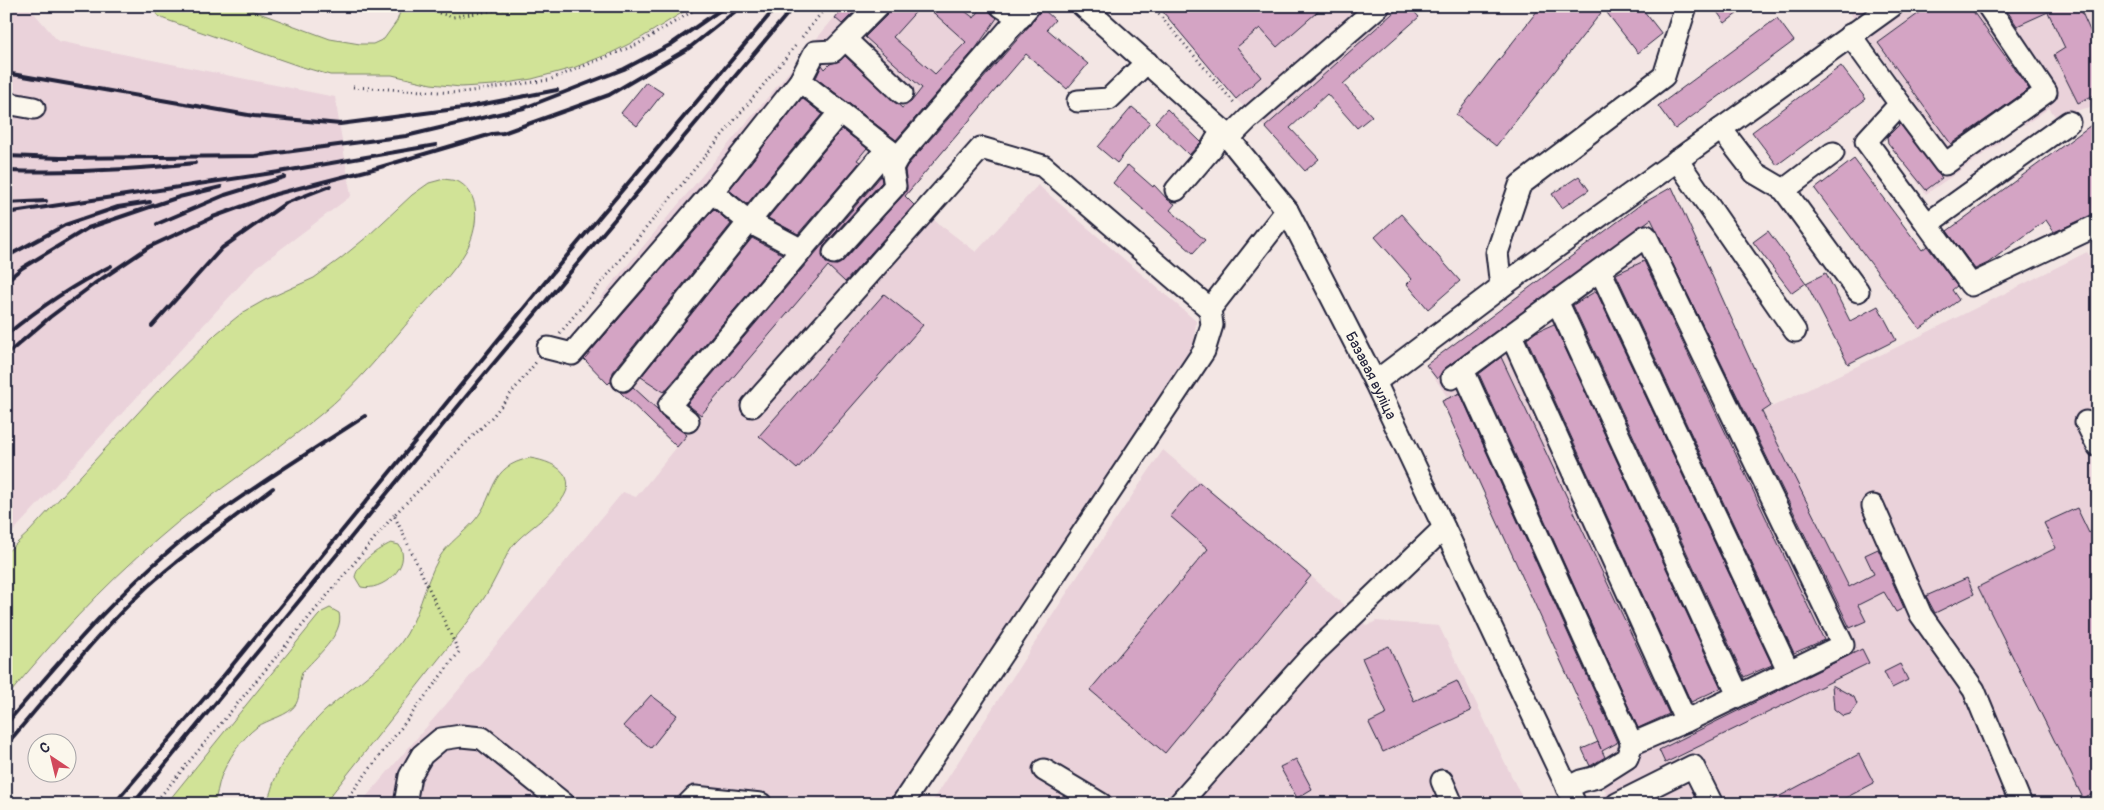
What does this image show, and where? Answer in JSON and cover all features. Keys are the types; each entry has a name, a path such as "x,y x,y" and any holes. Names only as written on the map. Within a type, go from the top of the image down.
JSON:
{"street":[{"path":"548,348 572,354 712,192 800,82 815,52 834,51 878,6"},
{"path":"688,421 669,406 802,250 1024,12 1002,6"},
{"name":"Базавая вуліца","path":"1083,6 1226,134 1287,210 1375,382 1571,796"},
{"path":"1176,190 1226,134 1248,119 1380,6"},
{"path":"1501,287 1497,253 1520,185 1664,76 1686,6"},
{"path":"1375,382 1501,287 1892,6"},
{"path":"1850,35 1945,164 2046,92 1988,6"},
{"path":"845,39 902,93"},
{"path":"1078,101 1110,99 1147,62"},
{"path":"800,82 893,153"},
{"path":"6,103 34,108"},
{"path":"1900,104 1866,141 1971,285 2098,225"},
{"path":"623,380 749,222 840,112"},
{"path":"1927,224 2069,122"},
{"path":"1721,129 1755,173 1784,190 1858,291"},
{"path":"752,406 982,148 1043,166 1210,309 1212,324 1204,351 902,804"},
{"path":"834,253 895,186 892,168 893,153"},
{"path":"1784,190 1833,153"},
{"path":"1678,160 1795,332"},
{"path":"712,192 749,222 802,250"},
{"path":"1210,309 1287,210"},
{"path":"1571,796 1627,758 1632,744 1457,374 1646,236 1843,645 1686,721 1632,744"},
{"path":"1600,270 1788,670"},
{"path":"1557,301 1738,695"},
{"path":"1511,335 1686,721"},
{"path":"2086,422 2098,446"},
{"path":"1872,506 1921,615 1974,690 2020,804"},
{"path":"1179,804 1313,654 1444,528"},
{"path":"405,804 410,776 422,756 441,739 461,736 482,738 564,804"},
{"path":"1617,804 1693,766 1712,804"},
{"path":"1044,770 1101,804"},
{"path":"1442,782 1452,804"},
{"path":"688,804 696,798 761,804"}],"path":[{"path":"415,6 453,17 518,6"},
{"path":"353,87 457,93 549,80 638,44 701,6"},
{"path":"154,804 394,514 493,416 827,6"},
{"path":"1152,6 1248,119"},
{"path":"343,804 459,652 394,514"}],"shaded area":[{"path":"6,6 28,6 58,41 335,97 351,196 257,267 6,539"},
{"path":"844,6 1040,6 1055,20 905,197 976,252 1038,185 1196,321 1194,343 898,789 890,804 360,804 461,687 623,492 636,497 677,447 622,394 608,384 576,350 604,304 600,298"},
{"path":"1158,6 1401,6 1265,128 1236,99"},
{"path":"1845,6 2094,6 2098,13 2098,105 2055,116 2049,108 2025,125 2020,117 1994,135 2000,143 1926,194 1888,143 1887,134 1920,109"},
{"path":"1640,205 1651,219 1744,420 1916,338 2087,252 2092,260 2098,257 2098,804 1601,804 1598,798 1607,793 1591,769 1582,749 1598,742 1442,401 1448,398 1426,365"},
{"path":"1163,450 1367,626 1376,621 1439,626 1525,804 931,804 1081,571"}],"green space":[{"path":"153,6 240,6 330,39 360,44 373,44 384,39 397,21 402,6 566,6 584,11 597,9 601,6 693,6 641,38 611,53 573,68 532,79 494,85 461,87 431,84 392,75 330,75 164,19 157,15"},
{"path":"444,179 457,181 467,188 475,205 476,214 473,234 466,251 455,268 371,366 334,403 300,431 177,523 137,557 79,615 6,698 6,553 29,532 158,391 217,333 242,313 265,300 314,278 368,236 412,195 429,183"},
{"path":"530,458 551,464 560,469 566,477 568,486 564,496 557,505 511,548 471,618 324,804 265,804 269,798 278,771 291,749 323,713 369,675 400,644 417,613 439,558 475,520 500,475 506,468 516,462"},
{"path":"391,543 399,545 402,553 399,569 393,576 378,586 361,587 355,577 360,566 375,552"},
{"path":"330,608 339,613 340,621 333,637 302,673 296,704 288,712 257,727 240,743 224,770 214,804 166,804 318,616"}],"building":[{"path":"844,6 860,6 842,24 835,18"},
{"path":"890,6 921,6 893,37 935,74 966,42 926,6 958,6 974,18 983,6 989,6 990,12 997,18 976,48 896,140 816,78 822,65 825,69 845,56 902,108 911,102 922,88 865,37 887,15"},
{"path":"1158,6 1202,6 1207,12 1213,6 1324,6 1277,47 1260,28 1237,47 1261,77 1236,99"},
{"path":"1401,6 1409,6 1419,17 1343,84 1372,116 1357,128 1327,94 1290,128 1319,159 1305,171 1265,127"},
{"path":"1541,6 1640,6 1662,34 1638,53 1604,9 1496,146 1456,115"},
{"path":"1713,6 1747,6 1725,23"},
{"path":"1929,6 1969,6 2029,89 1951,144 1878,43"},
{"path":"2004,6 2079,6 2092,35 2098,32 2098,93 2078,103 2054,55 2065,48 2048,12 2017,26"},
{"path":"1042,8 1055,20 1047,29 1088,64 1067,89 1026,54 905,196 914,205 845,282 828,266 701,415 687,404 881,176 882,182 824,245 822,256 826,263 837,265 843,261 904,194 907,189 905,170 907,166 1030,25"},
{"path":"1777,18 1794,41 1675,129 1658,106"},
{"path":"1841,66 1866,99 1777,165 1752,132"},
{"path":"646,82 663,93 637,126 621,113"},
{"path":"802,98 822,114 747,204 729,190"},
{"path":"1132,107 1150,122 1117,163 1098,147"},
{"path":"1167,109 1201,142 1189,155 1155,122"},
{"path":"2098,120 2098,213 2054,232 2046,220 1988,263 1975,269 1947,231"},
{"path":"1900,124 1942,178 1926,190 1888,143 1887,137"},
{"path":"842,129 867,148 857,160 860,162 798,234 768,218"},
{"path":"1854,159 1922,250 1927,246 1957,286 1952,290 1959,300 1920,329 1815,189"},
{"path":"1128,165 1175,204 1170,210 1205,240 1193,253 1113,183"},
{"path":"1579,176 1589,190 1562,208 1552,194"},
{"path":"1672,187 1771,406 1762,412 1849,587 1874,574 1865,555 1878,549 1904,608 1896,612 1884,592 1858,605 1866,621 1850,628 1651,219 1445,368 1437,379 1426,365 1640,205"},
{"path":"714,209 731,224 613,372 611,383 608,384 584,359"},
{"path":"1401,214 1460,281 1428,309 1407,284 1412,279 1375,237"},
{"path":"1768,231 1806,283 1792,293 1753,242"},
{"path":"752,238 782,254 664,392 641,377"},
{"path":"1644,261 1824,640 1794,653 1616,274"},
{"path":"1826,273 1850,321 1878,306 1896,340 1848,364 1806,283"},
{"path":"1596,291 1772,665 1744,677 1573,305"},
{"path":"884,294 923,325 797,469 759,436"},
{"path":"1554,324 1721,688 1691,702 1527,339 1536,332"},
{"path":"1501,357 1669,714 1638,728 1479,374"},
{"path":"633,387 657,409 661,416 687,435 677,447 620,392 627,392"},
{"path":"1460,393 1616,740 1617,743 1602,751 1605,757 1590,766 1582,749 1598,742 1442,401"},
{"path":"1199,482 1311,576 1165,753 1090,690 1208,549 1170,516"},
{"path":"2077,508 2089,533 2093,530 2098,539 2098,791 2083,798 1978,587 2056,548 2044,523"},
{"path":"1967,578 1974,594 1935,613 1926,596"},
{"path":"1389,646 1414,701 1457,681 1471,711 1383,752 1369,723 1387,714 1362,658"},
{"path":"1862,649 1869,663 1665,763 1659,750"},
{"path":"1900,664 1908,680 1892,688 1884,672"},
{"path":"1832,685 1854,697 1857,704 1850,714 1843,716 1834,709"},
{"path":"651,695 677,715 651,748 623,726"},
{"path":"1859,754 1874,783 1834,804 1765,804"},
{"path":"1296,759 1312,789 1297,798 1280,767"}],"railway":[{"path":"6,156 61,158 255,156 406,136 524,108 624,69 670,45 726,6"},
{"path":"6,355 50,317 94,284 149,247 213,217 276,194 377,168 492,134 503,133 609,95 689,48 742,6"},
{"path":"114,804 225,674 555,270 777,6"},
{"path":"133,804 478,382 794,6"},
{"path":"6,73 254,116 340,124 463,108 557,90"},
{"path":"6,213 279,172 436,145"},
{"path":"6,171 101,170 195,163"},
{"path":"157,224 225,195 284,177"},
{"path":"152,326 222,248 286,203 330,186"},
{"path":"6,281 22,268 88,228 179,197 221,187"},
{"path":"6,203 46,201"},
{"path":"6,257 65,225 118,207 150,202"},
{"path":"6,335 57,298 111,266"},
{"path":"6,724 97,620 172,548 240,498 365,416"},
{"path":"6,745 92,643 129,604 194,548 273,488"}]}
